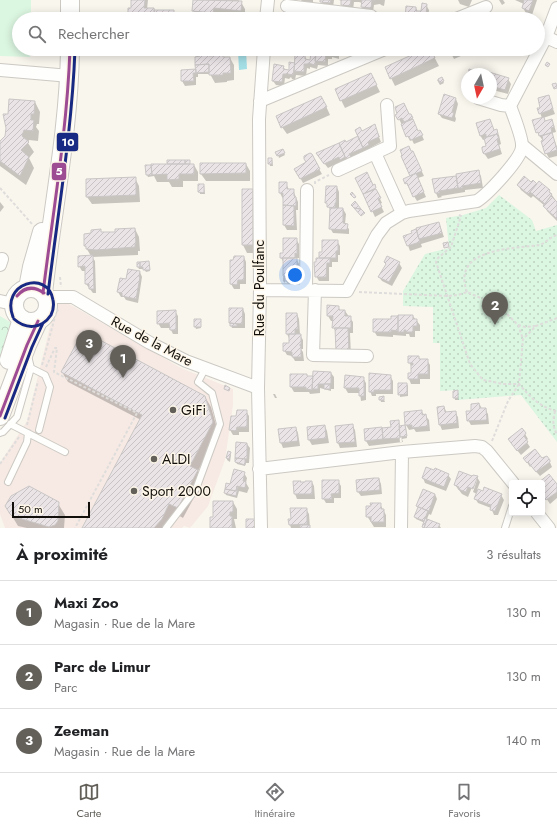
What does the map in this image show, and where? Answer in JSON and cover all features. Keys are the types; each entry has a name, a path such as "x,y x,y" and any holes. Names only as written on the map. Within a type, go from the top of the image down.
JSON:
{"main road":[{"path":"70,0 70,12"},
{"path":"18,311 46,313 48,308 45,293 66,128 70,56"},
{"path":"5,420 26,345 15,299 18,294 45,293"},
{"path":"0,382 11,354 18,311"}],"street":[{"path":"267,12 268,0"},
{"path":"287,6 337,12"},
{"path":"474,12 486,7"},
{"path":"557,8 546,37 557,42"},
{"name":"Rue du Poulfanc","path":"261,528 258,388 260,290 260,101 263,56"},
{"path":"260,101 362,56"},
{"path":"260,290 346,291 377,235 386,223 402,213 477,201 486,195 520,154 522,145 510,106 536,56"},
{"path":"0,70 70,76"},
{"path":"497,104 510,106"},
{"path":"338,170 390,146 387,105"},
{"path":"522,145 557,174"},
{"path":"375,153 402,213"},
{"path":"307,190 313,355 367,356"},
{"name":"Rue de la Mare","path":"45,293 54,297 73,297 150,343 186,361 258,388"},
{"path":"259,469 402,452 475,446 482,447 487,451 511,480"},
{"path":"401,528 402,452"},
{"path":"539,516 549,528"}],"lane":[{"path":"5,420 16,417 31,368 26,345"},
{"path":"31,368 45,375 50,387 39,430"},
{"path":"166,528 196,490 220,424 212,393 198,382 205,369"},
{"path":"0,433 5,420"},
{"path":"5,420 65,452"},
{"path":"8,482 27,442 28,433"},
{"path":"505,528 509,515"}],"path":[{"path":"307,190 315,188 315,182 338,170"},
{"path":"0,188 34,226"},
{"path":"454,205 455,212 461,216 451,247 438,258 436,262 470,364 483,380 504,384 519,384 535,401 542,406 556,410 553,426 557,434"},
{"path":"467,292 464,284 466,267 482,255 500,250 540,245 551,237 557,235"},
{"path":"45,293 60,279"},
{"path":"346,291 448,296 467,292 492,303 518,324 525,327 536,326 557,318"},
{"path":"487,451 508,401 519,384 523,339 518,324"},
{"path":"523,339 536,326"},
{"path":"46,368 55,348 57,348 54,372 137,413 75,528"}],"shaded area":[{"path":"56,302 69,304 181,368 233,389 233,405 225,460 208,506 190,528 184,526 182,528 5,528 0,514 0,463 27,421"}],"green space":[{"path":"0,0 31,0 31,12 12,12 12,56 30,57 0,56"},
{"path":"499,195 532,220 536,231 557,225 557,442 521,395 458,400 457,390 440,391 440,343 433,343 433,307 403,306 403,291 425,254 449,248 446,218 463,215 486,208"},
{"path":"0,316 10,322 12,326 0,362"}],"water":[{"path":"238,56 246,56 247,69 239,70"}],"building":[{"path":"131,0 145,0 144,8 154,8 154,12 128,12 128,8 131,8"},
{"path":"193,0 242,1 241,11 214,8 213,12 192,11"},
{"path":"320,0 331,0 330,3 320,2"},
{"path":"341,0 351,0 350,6 341,5"},
{"path":"362,0 372,0 371,8 361,7"},
{"path":"523,0 533,0 529,11 522,8"},
{"path":"422,3 427,4 426,12 406,12 406,6 416,7 416,11 421,11"},
{"path":"154,10 174,10 174,12 154,12"},
{"path":"295,56 305,56 305,59 310,60 310,56 316,56 315,65 308,63 304,64 304,72 294,71"},
{"path":"315,56 326,56 325,62 315,61"},
{"path":"409,56 434,56 435,58 390,79 385,67"},
{"path":"195,57 230,57 231,73 223,73 223,75 209,75 209,64 195,65"},
{"path":"289,62 295,63 293,75 287,73 283,74 282,82 272,81 274,64 284,66 283,69 289,70"},
{"path":"547,62 550,64 548,67 545,65"},
{"path":"209,64 209,72 196,73 195,65"},
{"path":"196,69 196,73 193,73 194,81 181,81 181,70"},
{"path":"371,73 377,85 340,101 335,89"},
{"path":"497,74 509,78 505,90 497,88"},
{"path":"442,77 444,81 440,83 438,79"},
{"path":"556,83 557,88 554,89 552,84"},
{"path":"444,94 456,98 452,118 438,114"},
{"path":"549,95 553,109 539,114 537,108 540,108 538,98"},
{"path":"321,96 327,107 281,128 276,116"},
{"path":"9,99 35,101 34,114 31,114 31,120 34,120 33,131 24,130 22,136 29,142 21,150 29,157 20,176 0,161 0,141 5,136 6,128 3,114 8,114"},
{"path":"404,103 409,114 411,114 413,118 404,122 402,118 398,120 395,115 397,114 395,107"},
{"path":"544,117 545,121 552,119 554,127 551,128 552,133 539,136 538,132 536,133 532,120"},
{"path":"413,119 418,131 420,130 423,135 411,140 408,136 406,137 401,124"},
{"path":"490,119 494,130 497,129 498,134 486,137 486,134 480,136 476,123"},
{"path":"375,124 379,137 368,142 369,145 363,148 355,130 360,127 362,131"},
{"path":"552,132 557,150 545,154 541,141 543,140 542,136"},
{"path":"497,134 500,149 484,154 482,147 486,146 484,138"},
{"path":"358,136 363,148 349,154 351,157 346,159 339,143 345,140 346,142"},
{"path":"339,143 345,157 340,160 339,157 324,164 316,153"},
{"path":"409,146 411,151 413,151 422,171 410,176 401,156 400,150"},
{"path":"283,149 285,153 277,156 275,152"},
{"path":"310,153 320,169 300,179 294,169 306,162 304,156"},
{"path":"268,158 272,158 272,164 268,164"},
{"path":"167,160 185,160 185,164 167,164"},
{"path":"185,160 190,160 190,164 185,164"},
{"path":"200,163 246,163 246,173 200,174"},
{"path":"151,164 194,164 194,174 179,174 179,179 167,180 167,174 152,175"},
{"path":"145,165 151,165 152,175 146,175"},
{"path":"479,170 481,183 458,188 456,174"},
{"path":"367,172 376,188 363,194 355,178"},
{"path":"416,173 424,192 413,197 407,183 405,184 403,179"},
{"path":"456,176 458,188 435,193 432,179"},
{"path":"524,176 531,182 533,180 537,184 528,194 517,185"},
{"path":"136,177 136,195 86,197 86,179"},
{"path":"539,181 550,190 549,192 552,194 545,204 530,192"},
{"path":"279,182 287,182 287,189 294,189 296,206 283,205 283,193 279,193"},
{"path":"198,184 204,184 204,193 198,192"},
{"path":"326,186 337,186 335,208 327,207 327,203 325,203"},
{"path":"242,189 253,189 253,245 242,245"},
{"path":"376,189 381,198 378,199 382,207 371,212 363,194"},
{"path":"352,192 356,197 354,198 350,194"},
{"path":"551,196 557,202 557,219 543,206"},
{"path":"355,201 361,209 354,208 351,205"},
{"path":"283,205 294,206 294,226 283,225"},
{"path":"330,208 343,208 343,223 348,224 347,230 329,229"},
{"path":"354,208 361,209 365,213 361,216"},
{"path":"439,222 442,233 419,239 416,228"},
{"path":"135,228 135,247 96,250 86,249 86,246 84,246 84,234 91,233 91,230 101,229 101,232 115,232 115,229"},
{"path":"416,229 420,242 407,246 403,236 412,233 411,231"},
{"path":"283,238 297,238 297,254 295,253 295,258 280,258 280,253 283,253"},
{"path":"322,240 338,240 338,251 336,251 336,258 319,258 319,252 322,252"},
{"path":"448,242 449,247 444,248 443,243"},
{"path":"93,255 94,289 89,289 89,284 85,284 85,266 78,267 78,256"},
{"path":"234,256 244,256 244,280 238,280 237,285 230,284 230,260 233,260"},
{"path":"387,256 400,262 389,282 378,277 386,264 384,262"},
{"path":"283,258 297,258 297,276 295,276 295,281 285,281 285,276 283,276"},
{"path":"316,258 330,258 330,263 327,263 326,277 315,277 314,262 316,262"},
{"path":"149,261 150,270 143,270 143,267 140,267 140,262"},
{"path":"137,262 140,262 140,267 137,267"},
{"path":"128,269 140,271 136,299 122,296 122,293 117,292 120,278 126,279"},
{"path":"327,305 339,306 339,310 345,310 345,316 351,316 351,328 332,328 333,316 327,316"},
{"path":"229,308 243,308 242,324 229,323"},
{"path":"176,310 176,330 170,330 169,323 157,324 157,311"},
{"path":"286,313 297,313 298,329 295,329 295,334 286,334"},
{"path":"398,315 413,315 413,319 417,319 417,326 413,326 413,332 406,332 406,330 404,330 404,332 398,332"},
{"path":"391,316 398,316 398,331 391,330 391,332 373,332 373,319 391,319"},
{"path":"194,319 201,319 201,327 194,327"},
{"path":"230,323 237,324 237,326 230,326"},
{"path":"335,328 348,328 349,352 336,351"},
{"path":"83,331 205,396 213,422 190,466 198,470 178,508 169,504 162,519 154,528 82,528 142,415 61,372"},
{"path":"289,334 301,334 301,357 292,357 292,352 283,351 283,343 289,343"},
{"path":"408,356 419,356 419,359 428,359 428,374 418,374 418,379 408,379 408,373 411,373 411,365 413,365 413,363 408,363"},
{"path":"313,371 331,372 331,384 318,384 318,389 312,389"},
{"path":"369,373 391,375 391,390 374,390 374,392 369,392"},
{"path":"290,374 307,374 307,376 313,376 312,390 306,389 306,387 290,387"},
{"path":"345,375 364,377 364,396 359,396 359,388 344,388"},
{"path":"398,383 407,383 407,394 398,395"},
{"path":"324,384 330,384 330,389 324,389"},
{"path":"225,385 230,388 229,391 224,389"},
{"path":"458,390 458,398 453,398 453,391"},
{"path":"384,396 384,400 379,400 379,397"},
{"path":"479,403 480,408 486,408 487,420 467,421 466,411 471,411 471,404"},
{"path":"444,406 445,412 456,411 457,423 439,425 437,407"},
{"path":"237,410 247,410 247,427 237,427 236,431 229,430 231,416 236,416"},
{"path":"422,410 422,415 426,414 428,426 412,428 412,425 405,425 404,412"},
{"path":"399,420 400,438 383,439 382,428 391,427 390,421"},
{"path":"353,424 355,442 337,443 335,426"},
{"path":"325,425 326,438 308,440 307,427"},
{"path":"405,425 407,436 400,437 399,426"},
{"path":"296,427 298,441 280,443 278,429"},
{"path":"382,427 383,439 365,441 364,429"},
{"path":"522,428 526,433 524,436 528,442 517,451 508,439"},
{"path":"236,442 247,443 247,459 235,458"},
{"path":"535,449 542,458 547,456 550,460 550,462 536,472 523,458"},
{"path":"228,451 231,452 229,459 226,458"},
{"path":"235,458 245,459 245,465 235,462"},
{"path":"426,467 434,470 435,468 449,474 444,487 422,478"},
{"path":"234,469 245,472 243,481 246,482 245,488 237,486 236,491 225,489 226,483 230,484"},
{"path":"459,471 472,476 478,476 473,489 468,487 466,492 458,489 459,487 454,485"},
{"path":"549,474 557,484 557,492 546,500 545,480 542,480"},
{"path":"379,478 380,490 357,492 356,480"},
{"path":"322,480 339,480 339,493 331,494 332,499 322,499"},
{"path":"293,481 312,481 312,494 294,494"},
{"path":"29,486 59,502 58,521 55,525 49,527 12,516 10,514 5,506 11,496"},
{"path":"237,486 236,496 224,493 225,489 236,491"},
{"path":"484,487 502,494 495,511 490,510 491,505 474,499 478,489 483,491"},
{"path":"423,489 435,494 429,511 416,506"},
{"path":"213,501 233,501 233,512 230,512 230,516 232,516 232,528 210,528 210,517 213,517"},
{"path":"370,503 381,503 381,509 384,509 384,522 371,522 371,517 366,517 366,506 371,506"},
{"path":"418,507 428,511 424,521 414,517"},
{"path":"290,508 307,508 307,524 289,525 288,519 291,519"},
{"path":"425,518 427,519 424,528 422,527"},
{"path":"246,519 255,519 255,528 246,528"},
{"path":"427,519 440,524 438,528 424,528"},
{"path":"300,525 310,525 310,528 300,528"}],"transit line":[{"name":"5","path":"43,293 63,141 70,56"},
{"name":"10","path":"48,294 68,141 75,56"},
{"name":"10","path":"13,317 11,305 13,296 19,289 26,284 35,283 43,285 49,290 53,300 53,310 47,320 38,325 28,326 23,325 14,319"},
{"name":"5","path":"17,296 23,290 30,288 37,289 44,293"},
{"name":"5","path":"17,296 26,289 30,288 37,289 44,293"},
{"name":"5","path":"0,416 27,345 38,321"},
{"name":"10","path":"5,418 32,347 43,323"}],"place":[{"name":"Parc de Limur","path":"495,325"},
{"name":"Zeeman","path":"89,363"},
{"name":"Maxi Zoo","path":"123,378"},
{"name":"GiFi","path":"173,410"},
{"name":"ALDI","path":"154,459"},
{"name":"Sport 2000","path":"134,491"}]}
